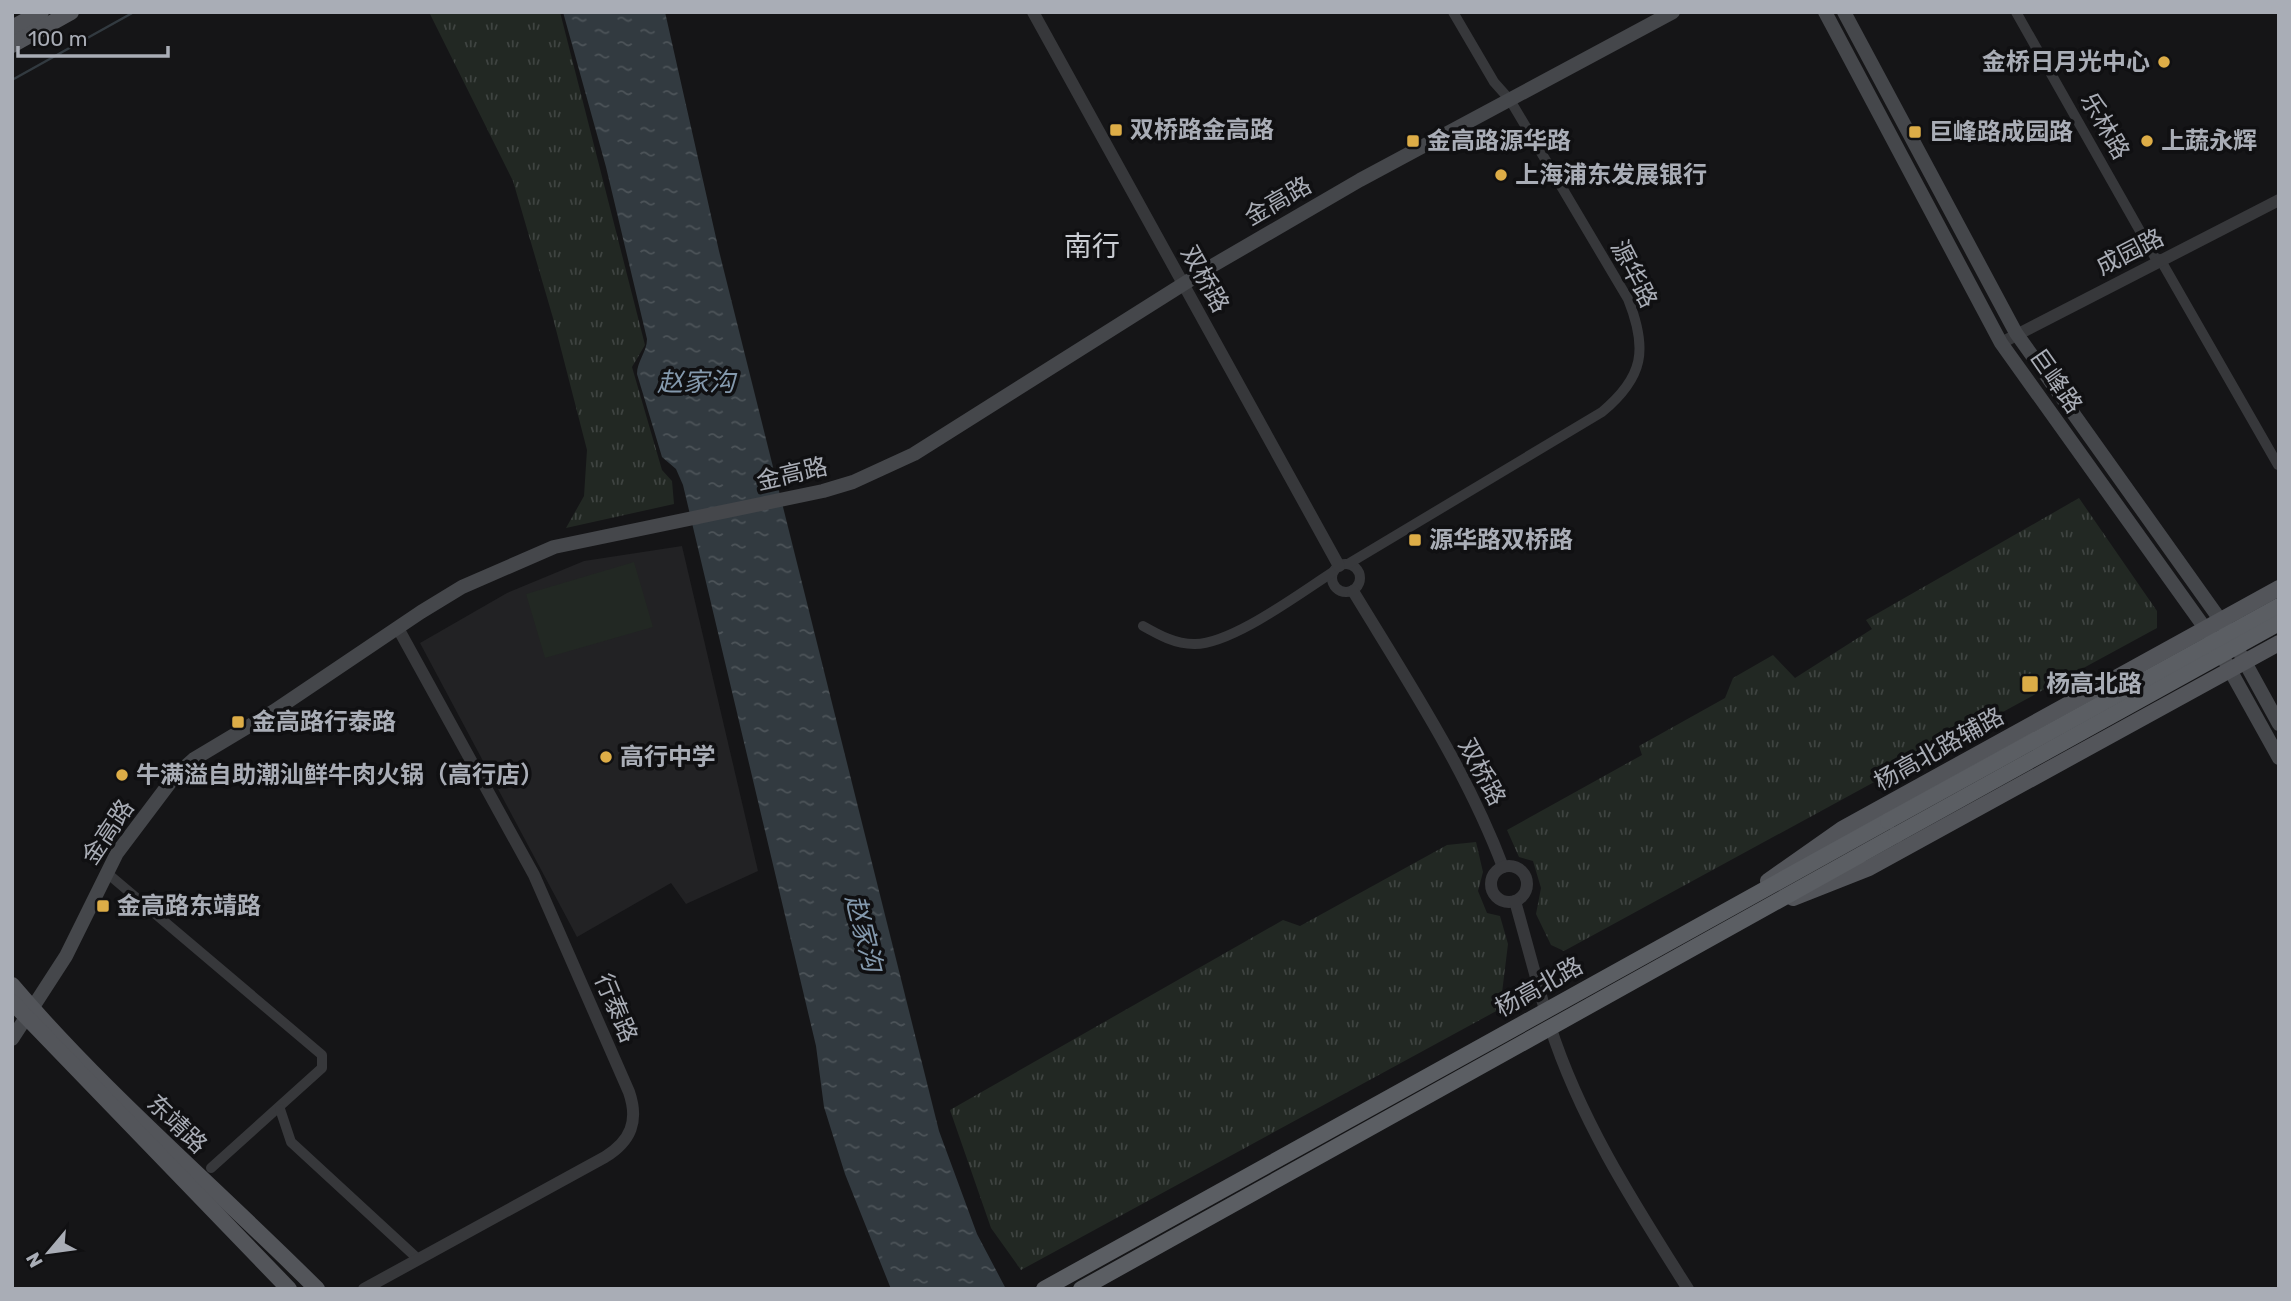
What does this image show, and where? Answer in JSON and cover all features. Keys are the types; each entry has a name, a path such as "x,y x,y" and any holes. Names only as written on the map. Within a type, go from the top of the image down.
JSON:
{"highway":[{"name":"杨高北路","path":"1081,1289 1749,916 1892,828 2279,606"},
{"name":"杨高北路","path":"1044,1289 1740,901 1892,828 2279,623"}],"main road":[{"path":"12,28 41,12"},
{"path":"12,45 71,12"},
{"name":"金高路","path":"12,1039 66,956 107,873 175,776 194,759 399,630 421,612 485,577 554,547 823,491 883,470 914,454 1185,285 1360,180 1673,12"},
{"name":"巨峰路","path":"1825,12 2001,343 2206,629 2279,758"},
{"name":"巨峰路","path":"1844,12 2016,332 2221,620 2279,724"},
{"name":"杨高北路辅路","path":"1740,901 1842,829 2279,588"},
{"path":"1749,916 1869,867 2279,643"},
{"name":"东靖路","path":"12,985 29,1013 289,1289"},
{"name":"东靖路","path":"12,1002 56,1035 168,1148 317,1289"}],"street":[{"name":"双桥路","path":"1033,12 1340,567"},
{"name":"源华路","path":"1143,626 1178,642 1210,643 1230,636 1340,567 1602,412 1620,397 1633,380 1640,359 1640,339 1628,299 1510,100 1494,82 1452,12"},
{"name":"乐林路","path":"2016,12 2278,465"},
{"name":"成园路","path":"2001,343 2016,332 2279,200"},
{"path":"1340,567 1356,567 1360,575 1359,584 1353,591 1345,593 1336,589 1332,581 1340,567"},
{"name":"双桥路","path":"1353,591 1458,767 1503,867"},
{"name":"行泰路","path":"364,1289 616,1151 625,1142 634,1119 629,1092 534,875 399,630"},
{"path":"1514,866 1526,878 1527,889 1515,901 1504,901 1492,890 1494,874 1503,867 1514,866"},
{"path":"107,873 322,1055 323,1068 281,1109 211,1168"},
{"path":"1515,901 1545,1010"},
{"path":"1550,1026 1566,1071 1597,1140 1688,1289"},
{"path":"281,1109 291,1142 418,1259"}],"shaded area":[{"name":"高行中学","path":"682,546 758,871 686,904 671,883 577,937 420,643 507,593 584,561"}],"green space":[{"path":"429,12 560,12 645,345 632,367 662,470 672,481 674,504 566,528 584,496 587,450 553,318 513,181"},
{"path":"2079,498 2157,611 2157,628 1564,951 1551,945 1536,914 1541,888 1533,861 1519,857 1507,830 1642,755 1639,746 1725,698 1733,678 1773,655 1795,678 1872,629 1866,620"},
{"path":"634,562 653,627 545,658 526,594"},
{"path":"1476,842 1483,872 1478,891 1487,913 1500,916 1508,944 1500,1009 1021,1270 991,1228 950,1110 1283,920 1300,926 1447,845"}],"water":[{"name":"赵家沟","path":"563,12 665,12 719,251 939,1131 977,1234 1006,1289 891,1289 845,1174 824,1107 816,1046 683,485 676,469 662,457 637,374 647,339 606,167"}],"waterway":[{"path":"12,80 134,12"}],"place":[{"name":"金桥日月光中心","path":"2164,62"},
{"name":"双桥路金高路","path":"1116,130"},
{"name":"巨峰路成园路","path":"1915,132"},
{"name":"金高路源华路","path":"1413,141"},
{"name":"上蔬永辉","path":"2147,141"},
{"name":"上海浦东发展银行","path":"1501,175"},
{"name":"源华路双桥路","path":"1415,540"},
{"name":"杨高北路","path":"2030,684"},
{"name":"金高路行泰路","path":"238,722"},
{"name":"高行中学","path":"606,757"},
{"name":"牛满溢自助潮汕鲜牛肉火锅（高行店）","path":"122,775"},
{"name":"金高路东靖路","path":"103,906"}],"district":[{"name":"南行","path":"1092,246"}]}
